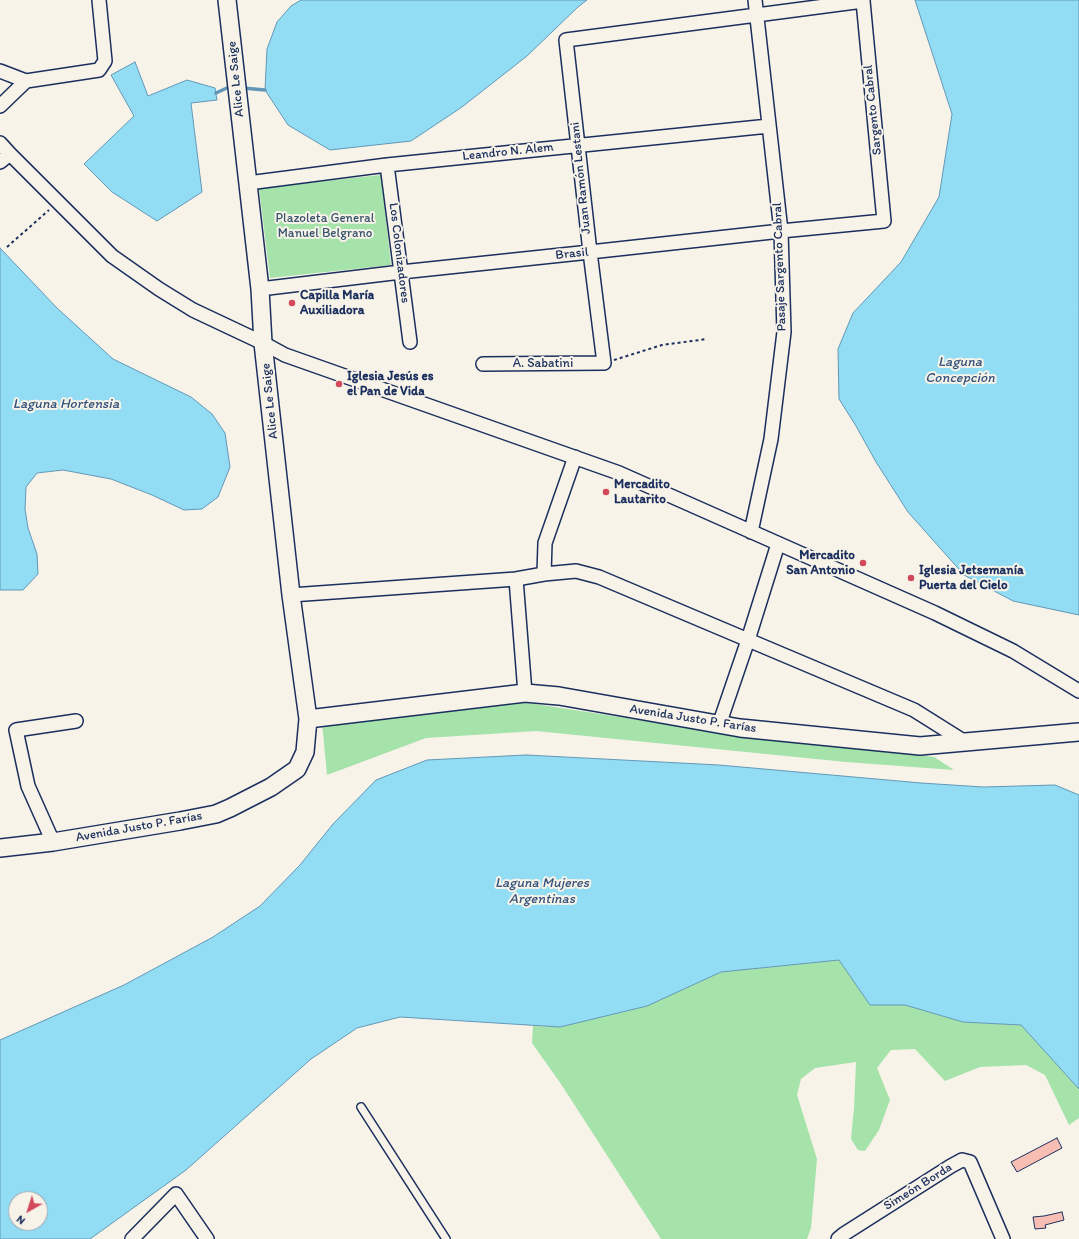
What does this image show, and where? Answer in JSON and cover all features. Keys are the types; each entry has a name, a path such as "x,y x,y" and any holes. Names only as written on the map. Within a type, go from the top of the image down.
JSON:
{"street":[{"path":"0,71 26,81 98,70 105,61 100,0"},
{"name":"Alice Le Saige","path":"228,0 260,289 263,343 291,595 308,718 304,752 297,769 272,787"},
{"name":"Pasaje Sargento Cabral","path":"751,532 770,439 784,332 781,231 755,0"},
{"path":"757,16 863,1"},
{"name":"Sargento Cabral","path":"863,1 884,220"},
{"name":"Juan Ramón Lestani","path":"604,363 566,40 757,16"},
{"path":"0,106 26,81"},
{"name":"Leandro N. Alem","path":"248,183 387,165 769,126"},
{"path":"0,143 5,158 58,203 112,256 193,310 285,354 619,473 935,613 1013,651 1079,691"},
{"name":"Los Colonizadores","path":"387,165 410,342"},
{"name":"Brasil","path":"260,289 401,272 884,220"},
{"name":"A. Sabatini","path":"483,364 604,363"},
{"path":"544,574 545,543 575,457"},
{"path":"719,725 748,640 778,544"},
{"path":"291,595 516,579 544,574 576,571 599,577 914,710 965,742"},
{"path":"516,579 525,693"},
{"name":"Avenida Justo P. Farías","path":"308,718 525,693 559,696 740,728 920,746 1079,732"},
{"path":"53,842 28,786 16,730 76,721"},
{"name":"Avenida Justo P. Farías","path":"0,848 53,842 216,814 272,787"},
{"name":"Simeón Borda","path":"838,1239 950,1166 962,1160 970,1162 1003,1239"},
{"path":"132,1239 176,1194 207,1239"}],"lane":[{"path":"361,1107 446,1239"}],"path":[{"path":"8,247 58,203"},
{"path":"604,363 662,345 707,339"}],"green space":[{"name":"Plazoleta General Manuel Belgrano","path":"381,175 391,265 270,278 259,188"},
{"path":"522,702 698,729 934,757 954,770 846,762 536,731 426,738 327,775 322,722"},
{"path":"839,960 870,1005 905,1005 963,1022 1021,1025 1079,1089 1079,1118 1069,1125 1045,1075 1026,1065 980,1067 945,1081 915,1049 891,1050 877,1068 890,1100 879,1130 865,1151 858,1150 851,1139 856,1062 815,1068 801,1079 797,1095 817,1159 811,1228 807,1239 661,1239 561,1084 532,1043 533,1026 560,1027 647,1006 721,972"}],"water":[{"path":"301,0 587,0 527,56 462,107 411,141 330,150 288,125 265,90 267,49 277,22 291,6"},
{"name":"Laguna Concepción","path":"915,0 1079,0 1079,615 1013,601 964,575 908,512 876,462 839,399 838,349 853,313 901,262 939,197 952,114"},
{"path":"135,62 148,96 187,80 215,88 217,100 191,103 202,192 157,221 112,192 84,164 134,116 111,75"},
{"name":"Laguna Hortensia","path":"0,248 57,308 113,359 191,397 212,414 225,433 230,467 218,497 202,509 184,510 152,495 111,479 63,470 37,473 26,487 25,509 28,528 37,554 38,574 23,590 0,590"},
{"name":"Laguna Mujeres Argentinas","path":"526,755 719,765 983,787 1055,785 1079,795 1079,1089 1021,1025 963,1022 905,1005 870,1005 839,960 721,972 647,1006 560,1027 400,1017 357,1028 311,1059 186,1170 90,1239 0,1239 0,1040 124,985 213,937 260,906 300,865 333,824 376,780 427,760"}],"building":[{"path":"1057,1138 1062,1148 1017,1172 1011,1162"},
{"path":"1062,1212 1064,1220 1045,1225 1046,1228 1035,1229 1033,1217"}],"waterway":[{"path":"216,93 229,87"},
{"path":"243,88 265,90"}],"place":[{"name":"Capilla María Auxiliadora","path":"292,303"},
{"name":"Iglesia Jesús es el Pan de Vida","path":"339,384"},
{"name":"Mercadito Lautarito","path":"606,492"},
{"name":"Mercadito San Antonio","path":"863,563"},
{"name":"Iglesia Jetsemanía Puerta del Cielo","path":"911,578"}]}
